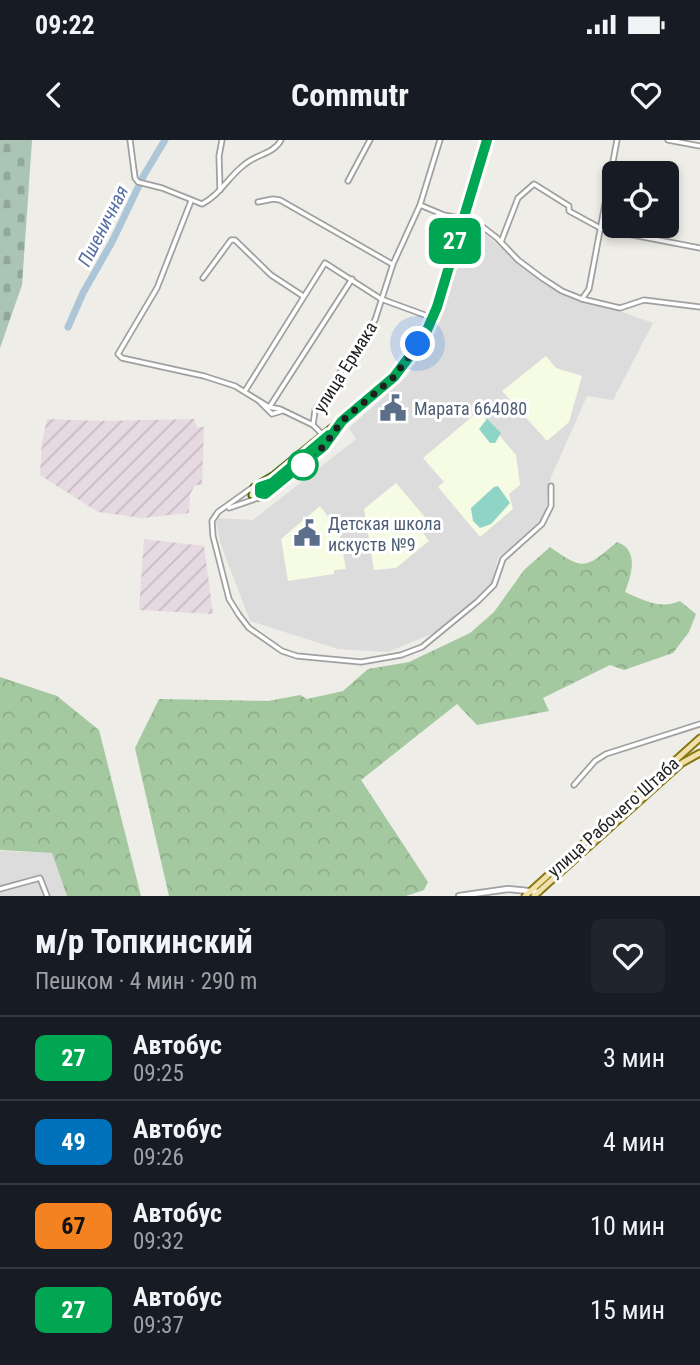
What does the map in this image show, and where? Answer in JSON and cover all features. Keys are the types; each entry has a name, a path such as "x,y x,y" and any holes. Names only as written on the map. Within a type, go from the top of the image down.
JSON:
{"main road":[{"path":"342,421 324,446 259,498 252,495 254,487 274,475 322,434 342,421 402,368 424,337 433,318 487,140"},
{"name":"улица Рабочего Штаба","path":"534,894 700,738"},
{"name":"улица Рабочего Штаба","path":"525,896 534,894 682,763 700,753"}],"street":[{"path":"130,140 135,178 138,182 162,188 202,204 214,198 244,164 275,149 281,140"},
{"path":"220,191 219,156 222,140"},
{"path":"348,181 370,140"},
{"name":"улица Ермака","path":"322,434 313,425 315,410 375,320 393,264 420,205 440,140"},
{"path":"613,161 617,140"},
{"path":"668,140 700,146"},
{"path":"501,242 518,198 534,184 569,206 569,211 576,216 602,229"},
{"path":"258,202 280,200 393,264"},
{"path":"191,201 157,288 118,354 122,359 204,376 245,391 270,407 313,425"},
{"path":"420,205 444,215 475,221 542,278 562,291 582,299 620,308 644,300 700,307"},
{"path":"582,299 589,289 602,229 602,211"},
{"path":"648,238 700,248"},
{"path":"204,278 231,240 235,240 271,275 303,296"},
{"path":"245,391 325,263 381,299 433,318"},
{"path":"270,407 352,279"},
{"path":"277,395 282,410"},
{"path":"254,396 272,414 282,410"},
{"path":"254,487 214,517 213,536 229,599 249,628 268,643 297,656 368,661 401,655 422,647 478,601 494,585 503,559 542,524 551,506 551,486"},
{"path":"224,509 259,498"},
{"path":"574,785 595,761 606,754 700,724"},
{"path":"0,889 40,878 47,896"},
{"path":"508,889 515,896"},
{"path":"459,896 508,889 534,894"}],"shaded area":[{"path":"472,223 545,285 653,323 613,400 587,396 551,477 544,518 498,558 491,585 436,632 388,652 338,649 250,621 221,545 216,523 219,518 253,520 356,439 349,428 407,376 440,320"},
{"path":"546,356 556,368 582,376 569,422 547,441 502,391"},
{"path":"479,411 516,455 520,485 509,494 513,509 480,537 438,487 444,482 423,458"},
{"path":"47,419 194,419 197,427 204,427 202,485 195,485 190,494 189,513 142,518 98,512 40,475 42,442"},
{"path":"487,419 501,433 495,443 490,443 479,429"},
{"path":"396,483 429,522 420,529 429,541 396,568 374,570 364,509"},
{"path":"498,486 510,503 491,524 480,528 473,521 471,508"},
{"path":"320,506 339,531 346,569 334,570 334,574 288,581 281,539"},
{"path":"144,539 204,546 213,614 139,610"},
{"path":"0,851 52,853 67,896 0,896"}],"green space":[{"path":"0,140 32,140 22,285 0,348"},
{"path":"617,542 629,551 631,557 631,571 625,592 659,604 680,601 696,614 689,632 673,653 624,670 610,665 543,698 549,711 477,725 457,704 361,780 428,882 424,890 406,896 169,896 135,748 159,699 268,701 300,695 307,699 343,691 368,669 409,662 470,633 494,612 524,570 550,547 570,560 584,564 598,558"},
{"path":"0,677 57,696 99,730 141,896 67,896 52,853 0,850"}],"waterway":[{"name":"Пшеничная","path":"68,327 144,175 165,140"}],"bus line":[{"name":"27","path":"329,435 272,483 260,487 260,493 265,494 324,446 342,421 394,377 424,337 437,307 487,140"}],"place":[{"name":"Марата 664080","path":"393,408"},
{"name":"Детская школа искуств №9","path":"307,533"}],"route":[{"path":"303,465 324,446 342,421 394,377 418,344"}]}
